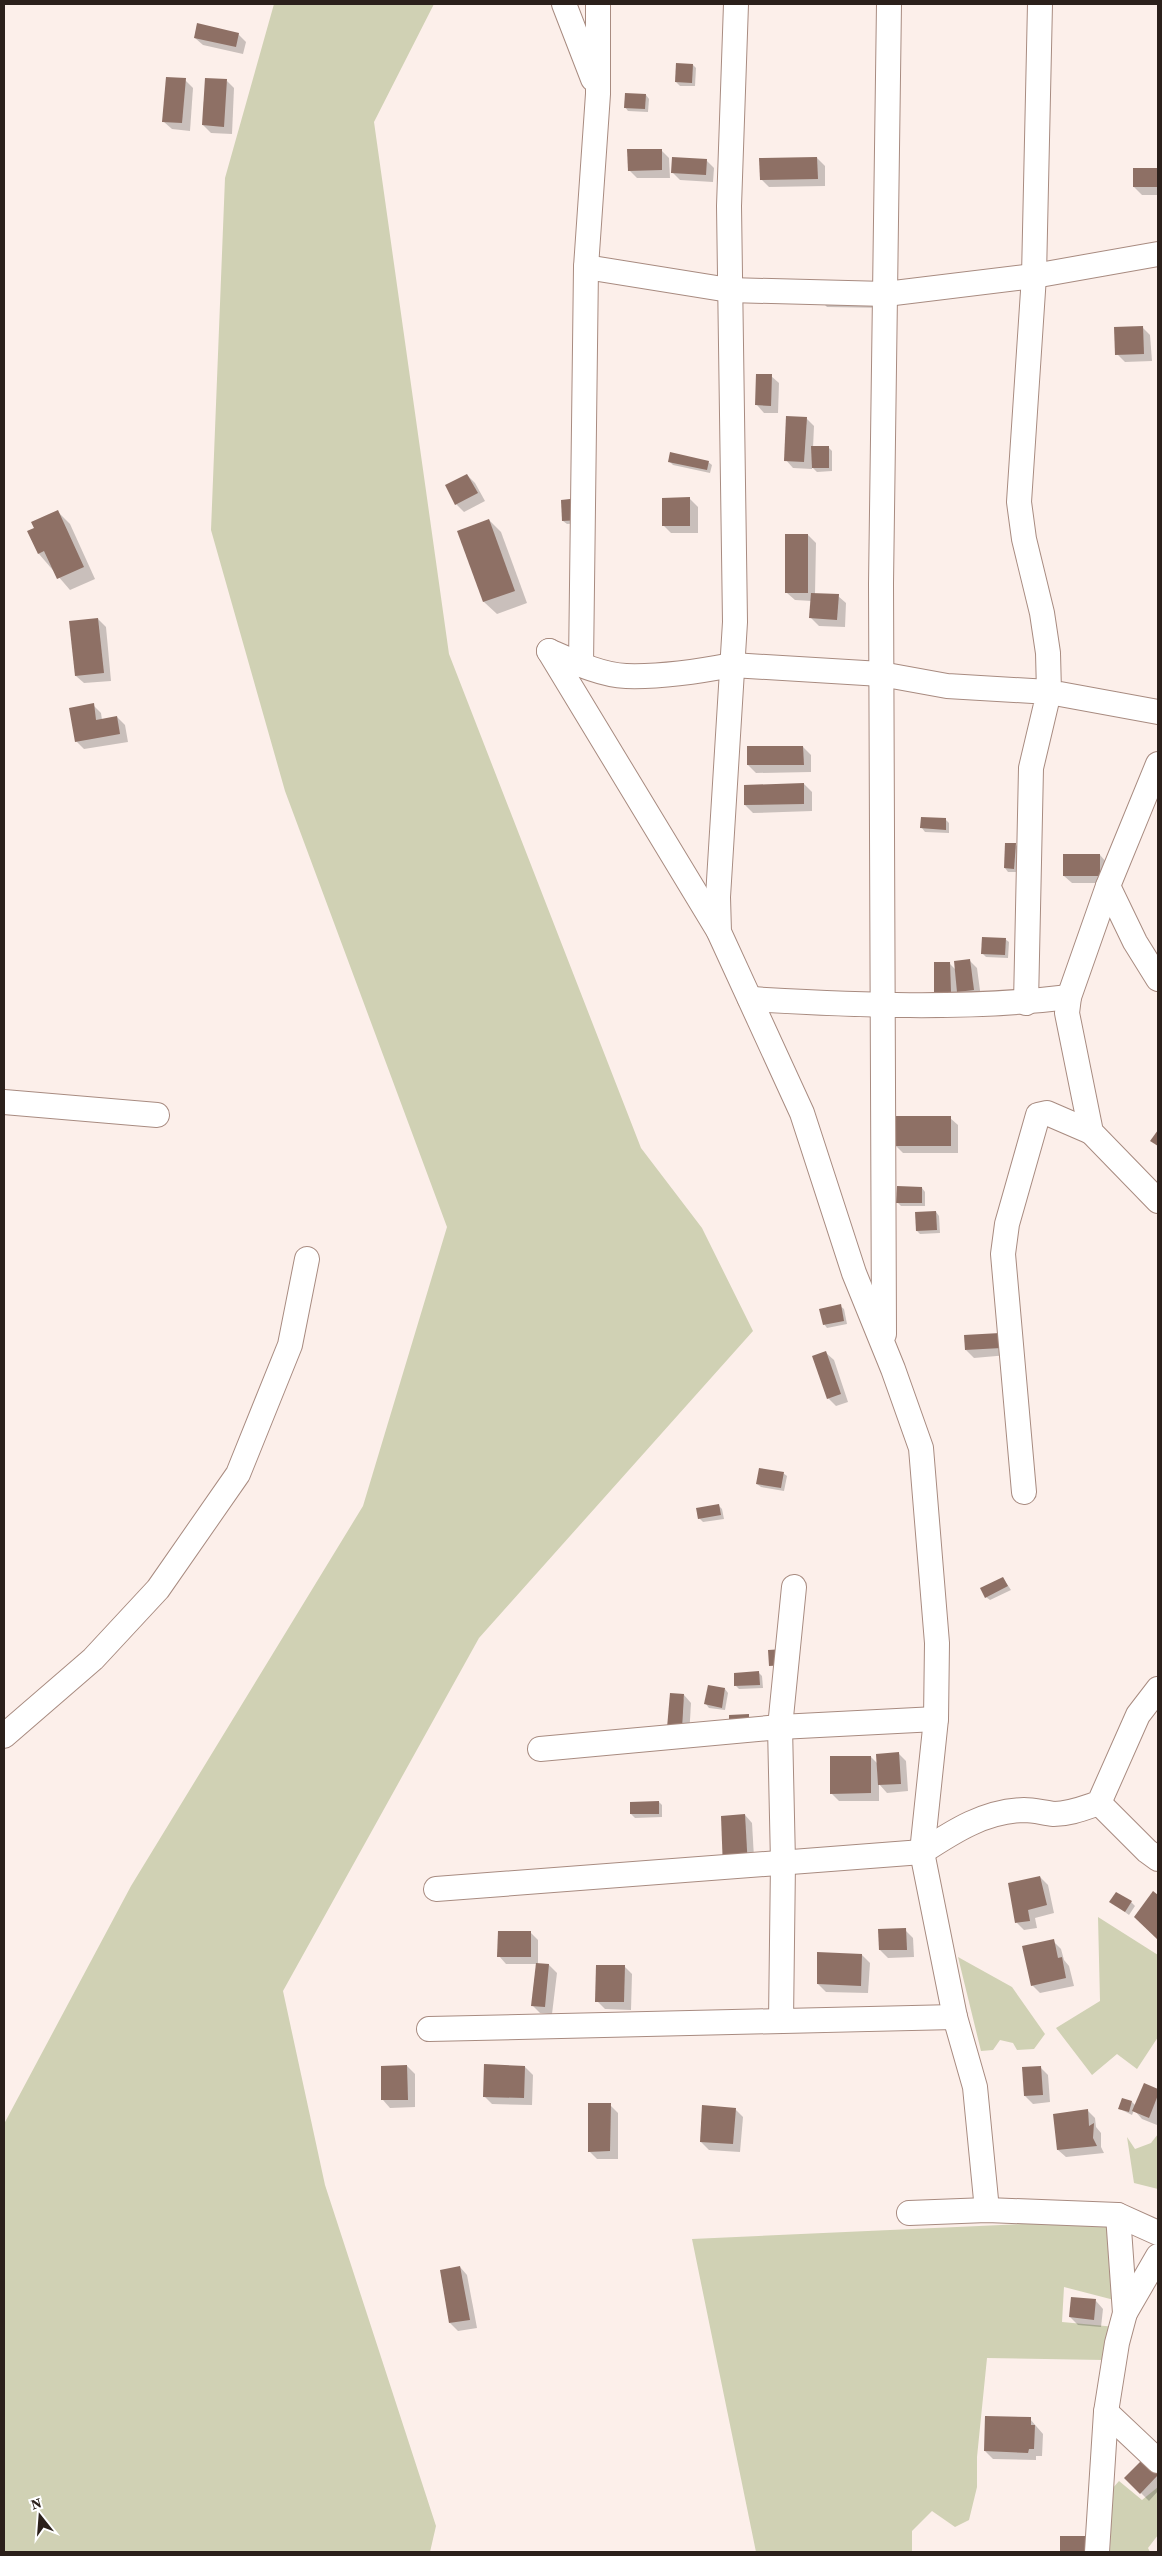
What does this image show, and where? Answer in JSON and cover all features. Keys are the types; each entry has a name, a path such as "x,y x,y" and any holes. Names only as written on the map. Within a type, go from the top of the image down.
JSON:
{"street":[{"path":"564,4 598,94"},
{"path":"582,665 586,267 598,94 598,4"},
{"path":"719,932 718,897 735,622 729,206 736,4"},
{"path":"884,1349 881,674 890,4"},
{"path":"1026,1003 1031,768 1049,692 1048,653 1042,613 1024,539 1019,502 1034,276 1040,4"},
{"path":"586,267 729,290 886,294 1034,276 1158,254"},
{"path":"987,2210 975,2087 956,2017 922,1852 936,1719 937,1644 921,1448 854,1274 802,1113 719,932 549,651 582,665 625,676 709,670 732,665 881,674 947,686 1049,692 1158,712"},
{"path":"1091,1132 1066,1013 1069,998 1108,886 1158,764"},
{"path":"1108,886 1135,942 1158,979"},
{"path":"750,999 882,1007 1026,1003 1069,998"},
{"path":"4,1102 157,1115"},
{"path":"1024,1492 1003,1254 1007,1224 1038,1115 1047,1113 1091,1132 1158,1201"},
{"path":"4,1736 93,1659 158,1589 238,1474 290,1345 307,1259"},
{"path":"781,2021 783,1862 780,1727 794,1587"},
{"path":"436,1889 922,1852 960,1826 994,1814 1024,1810 1055,1814 1073,1812 1098,1803 1138,1714 1158,1689"},
{"path":"540,1750 780,1727 936,1719"},
{"path":"1098,1803 1147,1851 1158,1859"},
{"path":"429,2029 956,2017"},
{"path":"908,2213 987,2210 1118,2215 1158,2233"},
{"path":"1118,2215 1125,2312"},
{"path":"1097,2552 1106,2412 1115,2351 1125,2312 1158,2256"},
{"path":"1106,2412 1158,2461"}],"green space":[{"path":"274,4 434,4 374,122 449,654 641,1148 702,1228 753,1331 479,1638 283,1991 325,2185 436,2526 430,2552 4,2552 4,2124 131,1886 363,1506 447,1227 285,791 211,530 225,178"},
{"path":"1098,1917 1158,1955 1158,2037 1137,2069 1117,2054 1092,2075 1056,2028 1100,2001"},
{"path":"958,1957 1012,1987 1045,2034 1034,2049 1017,2050 1013,2043 1000,2040 993,2050 981,2051"},
{"path":"1158,2134 1158,2189 1134,2183 1127,2137 1135,2149 1151,2143"},
{"path":"1112,2220 1118,2301 1064,2287 1062,2322 1116,2327 1104,2360 987,2358 977,2457 977,2487 969,2520 955,2527 932,2511 912,2531 912,2552 756,2552 692,2239"},
{"path":"1119,2481 1142,2500 1158,2487 1158,2535 1148,2548 1150,2552 1110,2552 1112,2489"}],"building":[{"path":"197,23 239,33 236,47 194,38"},
{"path":"676,63 693,64 692,83 675,82"},
{"path":"166,77 186,78 182,123 162,122"},
{"path":"205,78 227,79 224,127 202,125"},
{"path":"625,93 646,94 645,109 624,108"},
{"path":"627,149 662,149 662,170 628,171"},
{"path":"672,157 707,159 706,175 671,173"},
{"path":"817,157 818,179 760,180 759,158"},
{"path":"1133,168 1158,168 1158,187 1133,187"},
{"path":"1143,326 1144,354 1115,355 1114,327"},
{"path":"756,374 772,374 771,406 755,405"},
{"path":"786,416 807,417 804,462 784,461"},
{"path":"811,446 829,446 829,468 812,468"},
{"path":"670,452 709,461 707,470 668,462"},
{"path":"467,474 478,493 455,505 445,485"},
{"path":"690,497 690,526 662,526 662,498"},
{"path":"579,498 580,520 562,521 561,500"},
{"path":"58,510 84,567 57,579 44,551 38,554 27,531 34,528 31,522"},
{"path":"489,519 515,591 483,602 457,531"},
{"path":"785,534 808,534 808,593 785,593"},
{"path":"811,593 839,594 837,620 809,618"},
{"path":"98,618 104,673 75,676 69,621"},
{"path":"94,703 96,720 117,716 120,734 75,742 69,708"},
{"path":"747,746 803,746 804,765 747,765"},
{"path":"804,783 804,804 744,805 744,785"},
{"path":"921,817 946,818 946,830 920,828"},
{"path":"1005,843 1016,843 1014,869 1004,868"},
{"path":"1063,854 1100,854 1100,876 1063,876"},
{"path":"982,937 1006,938 1005,955 981,954"},
{"path":"970,959 974,990 957,992 954,961"},
{"path":"934,962 950,962 951,992 934,992"},
{"path":"893,1116 951,1116 951,1146 893,1146"},
{"path":"1158,1130 1158,1146 1150,1141"},
{"path":"897,1186 922,1187 922,1203 896,1203"},
{"path":"936,1211 937,1230 916,1231 915,1212"},
{"path":"841,1304 844,1321 823,1325 819,1309"},
{"path":"1000,1333 1001,1348 965,1350 964,1335"},
{"path":"826,1351 841,1394 827,1399 812,1356"},
{"path":"759,1468 784,1472 781,1488 756,1484"},
{"path":"719,1504 721,1515 698,1519 696,1508"},
{"path":"1003,1577 1008,1586 985,1598 980,1588"},
{"path":"784,1649 786,1665 769,1666 768,1650"},
{"path":"759,1671 760,1685 734,1686 734,1673"},
{"path":"708,1685 725,1688 722,1708 704,1704"},
{"path":"670,1693 684,1694 682,1729 667,1728"},
{"path":"749,1714 749,1725 729,1726 729,1715"},
{"path":"899,1752 901,1784 878,1785 876,1754"},
{"path":"830,1756 871,1756 871,1793 830,1794"},
{"path":"659,1801 659,1814 630,1814 630,1802"},
{"path":"745,1814 748,1868 723,1869 721,1816"},
{"path":"1040,1876 1047,1905 1028,1910 1030,1921 1015,1923 1008,1883"},
{"path":"1153,1891 1158,1895 1158,1940 1134,1917"},
{"path":"1116,1892 1132,1901 1125,1912 1109,1902"},
{"path":"906,1928 907,1950 879,1950 878,1929"},
{"path":"498,1931 531,1931 531,1957 497,1957"},
{"path":"1054,1939 1058,1958 1062,1957 1066,1978 1031,1986 1022,1946"},
{"path":"817,1952 862,1954 861,1986 817,1984"},
{"path":"536,1963 549,1964 545,2007 531,2006"},
{"path":"596,1965 625,1965 624,2002 595,2002"},
{"path":"484,2064 525,2066 524,2098 483,2097"},
{"path":"407,2065 408,2100 381,2100 381,2066"},
{"path":"1041,2066 1043,2095 1024,2096 1022,2067"},
{"path":"1144,2083 1158,2089 1158,2095 1149,2118 1132,2111"},
{"path":"1122,2098 1132,2101 1129,2112 1118,2109"},
{"path":"588,2103 611,2103 610,2151 588,2152"},
{"path":"702,2105 736,2108 733,2144 700,2142"},
{"path":"1088,2109 1089,2126 1094,2123 1093,2138 1097,2146 1057,2150 1053,2114"},
{"path":"460,2266 470,2320 449,2323 440,2270"},
{"path":"1071,2297 1096,2299 1094,2320 1069,2317"},
{"path":"985,2416 1031,2417 1031,2425 1035,2425 1034,2449 1029,2449 1028,2453 984,2451"},
{"path":"1147,2455 1158,2467 1158,2475 1140,2494 1124,2478"},
{"path":"1060,2536 1092,2536 1092,2552 1060,2552"}]}
